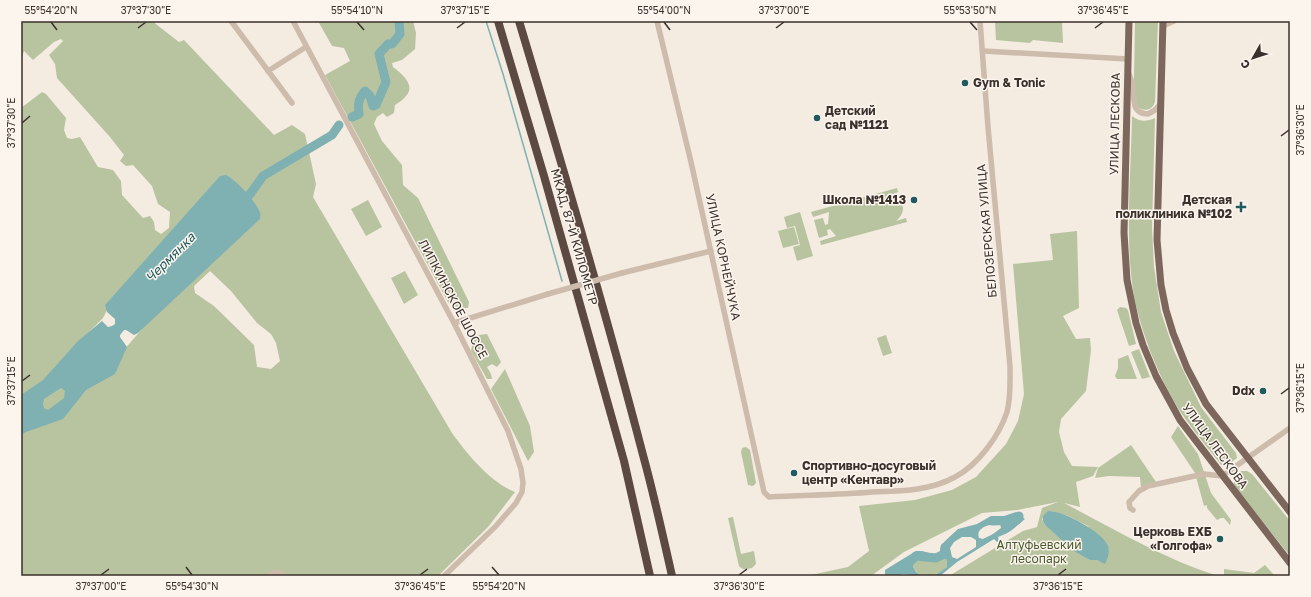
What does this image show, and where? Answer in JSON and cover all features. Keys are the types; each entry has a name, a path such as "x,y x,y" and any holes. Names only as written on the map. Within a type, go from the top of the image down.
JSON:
{"highway":[{"name":"МКАД, 87-Й КИЛОМЕТР","path":"498,21 544,176 624,461 650,576"},
{"name":"МКАД, 87-Й КИЛОМЕТР","path":"519,21 564,170 643,456 672,576"}],"main road":[{"name":"УЛИЦА ЛЕСКОВА","path":"1129,21 1124,233 1127,280 1132,309 1143,345 1165,394 1180,420 1290,563"},
{"name":"УЛИЦА ЛЕСКОВА","path":"1163,24 1157,240 1161,285 1166,310 1173,333 1198,391 1206,404 1247,458 1290,512"}],"street":[{"path":"231,21 292,103"},
{"name":"ЛИПКИНСКОЕ ШОССЕ","path":"293,21 454,322 508,431 523,474 523,483 520,496 505,518 444,576"},
{"name":"УЛИЦА КОРНЕЙЧУКА","path":"657,21 711,251 764,492 769,497"},
{"name":"БЕЛОЗЕРСКАЯ УЛИЦА","path":"769,497 915,490 955,478 970,467 996,437 1007,411 1010,393 1010,366 988,127 980,21"},
{"path":"1163,24 1168,25 1174,21"},
{"path":"268,72 306,47"},
{"path":"983,51 1128,59"},
{"path":"1128,72 1133,85 1134,106 1138,111 1148,114 1155,110 1161,103"},
{"path":"454,322 622,273 711,251"},
{"path":"1133,510 1129,505 1131,499 1139,491 1148,486 1204,474 1222,476 1290,428"},
{"path":"269,576 275,572 286,576"}],"green space":[{"path":"21,21 152,21 179,42 184,40 274,135 292,125 305,134 316,184 313,197 452,433 472,459 488,475 515,492 488,527 438,576 21,576 21,434 87,388 123,351 149,321 230,244 230,180 107,310 103,318 78,343 77,355 21,401 21,108 42,92 46,94 66,118 64,130 67,138 72,139 80,137 98,167 113,170 121,181 122,195 143,218 150,216 154,222 155,230 161,234 169,228 170,212 158,204 152,186 133,165 126,166 120,161 124,155 110,137 57,78 55,64 49,55 63,41 61,39 54,42 33,60 24,51 21,60","holes":["210,271 231,291 257,323 271,334 276,343 280,361 271,369 257,367 254,345 214,306 195,293 194,286"]},
{"path":"318,21 413,21 416,33 415,49 402,60 392,63 393,67 407,80 409,84 409,92 404,99 395,105 394,113 387,117 383,113 377,117 374,124 382,141 402,165 403,185 418,198 469,302 468,308 460,308 449,304 325,75 350,61 344,48 332,46"},
{"path":"995,21 1062,21 1063,43 1033,40 1030,43 996,40"},
{"path":"1135,21 1158,21 1155,102 1150,109 1147,110 1136,106 1134,79"},
{"path":"1132,116 1143,121 1155,118 1152,227 1154,267 1161,312 1174,351 1201,407 1236,453 1237,458 1226,466 1221,465 1175,404 1159,373 1140,322 1133,290 1129,248"},
{"path":"897,188 898,192 889,196 898,199 903,205 902,213 896,221 906,218 907,222 821,245 820,241 836,236 830,229 827,230 828,235 819,238 814,220 823,218 825,225 828,224 829,212 813,217 811,212"},
{"path":"368,200 382,227 366,236 351,209"},
{"path":"800,212 813,256 797,261 793,247 800,245 795,226 787,228 784,217"},
{"path":"794,227 799,244 783,248 778,231"},
{"name":"Алтуфьевский лесопарк","path":"1077,231 1079,308 1063,316 1076,339 1090,338 1091,350 1086,391 1061,419 1059,432 1064,452 1072,466 1098,467 1093,476 1076,482 1080,507 1064,503 1159,552 1218,576 949,576 1023,531 1037,527 1042,508 1058,502 1017,510 982,513 904,552 871,576 806,576 848,567 869,551 859,506 915,500 952,490 976,477 1006,444 1018,421 1024,394 1013,264 1053,260 1050,234","holes":["1051,511 1068,516 1088,526 1105,563 1097,560 1090,560 1045,525 1042,519"]},
{"path":"405,271 418,295 404,304 391,278"},
{"path":"1120,307 1128,310 1136,344 1129,346 1117,310"},
{"path":"487,334 501,362 497,367 492,364 487,367 492,379 487,379 471,351 473,341 479,335"},
{"path":"886,335 892,353 883,356 877,338"},
{"path":"1139,349 1150,377 1142,379 1131,352"},
{"path":"1128,355 1137,379 1117,379 1115,376 1118,368 1118,359"},
{"path":"505,369 530,426 534,452 528,461 491,389"},
{"path":"61,386 68,393 65,400 48,413 42,413 40,397"},
{"path":"1178,426 1198,454 1211,493 1231,520 1230,525 1224,518 1217,520 1207,508 1207,505 1204,506 1195,473 1171,437"},
{"path":"1131,445 1156,482 1141,487 1140,477 1109,476 1095,478 1098,468"},
{"path":"746,447 750,450 756,483 753,486 748,485 741,452 742,448"},
{"path":"1241,471 1247,471 1252,474 1290,521 1290,556 1235,487 1235,478"},
{"path":"733,517 741,554 754,551 756,564 752,568 743,569 739,566 728,518"},
{"path":"926,556 942,556 947,560 947,567 934,575 921,575 913,567 916,559"},
{"path":"1265,565 1274,575 1224,575 1224,569 1254,573"}],"water":[{"path":"226,175 246,192 258,208 260,219 138,333 134,335 124,330 120,337 127,347 115,374 86,390 63,419 21,435 21,395 43,380 78,341 102,321 108,327 115,324 115,319 107,312 105,305 220,176","holes":["61,388 65,391 64,398 48,410 44,408 44,399"]},
{"path":"1048,511 1063,514 1072,518 1091,529 1105,540 1109,548 1105,564 1097,560 1090,560 1074,551 1045,525 1043,516"},
{"path":"1016,512 1025,519 1010,531 998,537 999,541 997,542 994,539 957,562 940,576 934,576 947,567 947,560 940,556 932,555 916,559 913,567 916,572 922,576 902,574 900,576 885,576 885,570 916,551 933,554 941,552 944,542 958,529 977,524 991,516 1004,516","holes":["1000,523 1001,528 993,534 983,539 979,538 979,531 988,525","962,537 971,537 976,540 976,547 957,559 952,557 950,548 954,542"]}],"waterway":[{"name":"Чермянка","path":"352,117 359,114 359,102 365,91 370,96 373,106 376,105 386,82 379,54 388,44 392,44 400,34 399,21"},
{"path":"486,21 503,74 562,281"},
{"name":"Чермянка","path":"241,203 251,193 263,176 332,135 339,125"},
{"path":"992,521 1017,520 1019,516"},
{"path":"913,559 916,556 936,558 944,554 945,547"}],"place":[{"name":"Gym & Tonic","path":"965,83"},
{"name":"Детский сад №1121","path":"817,118"},
{"name":"Школа №1413","path":"914,200"},
{"name":"Детская поликлиника №102","path":"1241,207"},
{"name":"Ddx","path":"1263,391"},
{"name":"Спортивно-досуговый центр «Кентавр»","path":"794,473"},
{"name":"Церковь ЕХБ «Голгофа»","path":"1220,539"}]}
